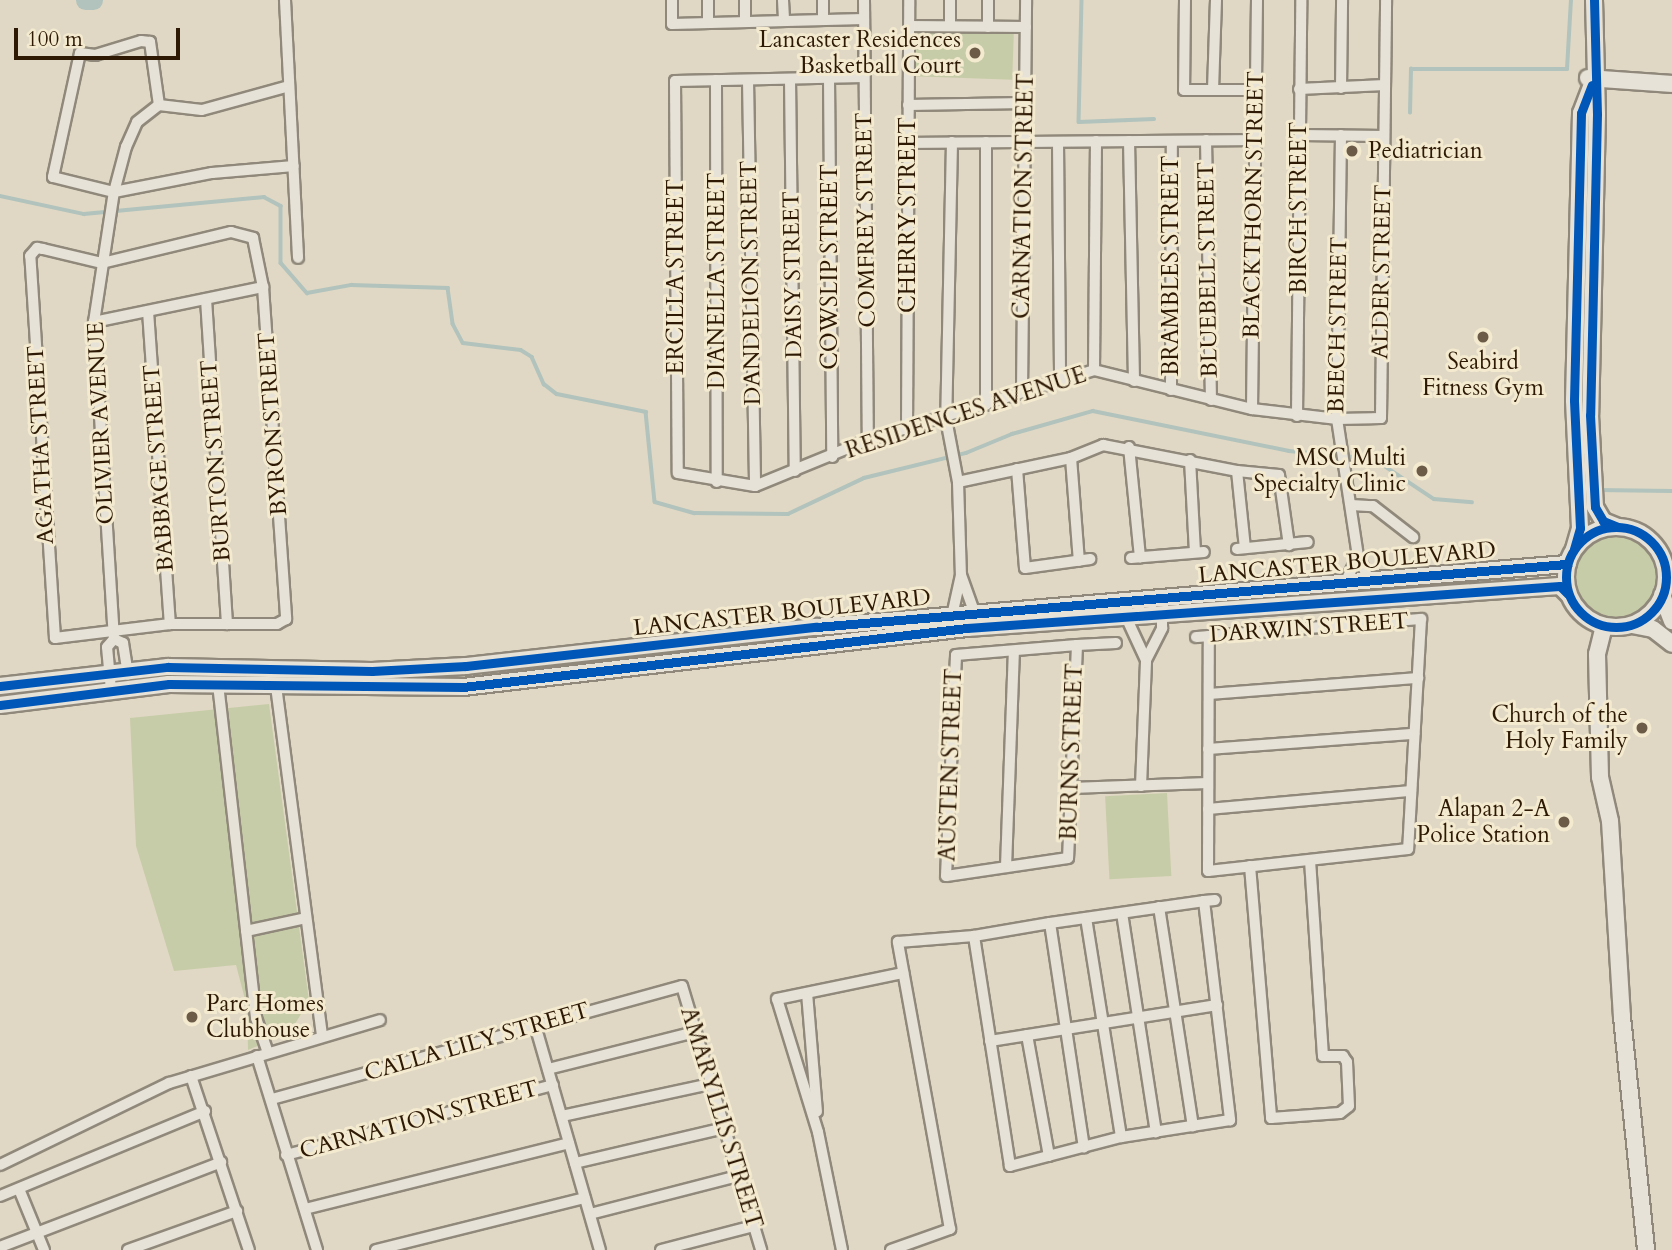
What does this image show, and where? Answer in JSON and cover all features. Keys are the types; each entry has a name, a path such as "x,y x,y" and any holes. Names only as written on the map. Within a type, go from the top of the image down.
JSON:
{"main road":[{"path":"1594,0 1589,401 1593,489 1599,516 1618,527 1643,535 1661,556 1665,582 1662,595 1650,613 1632,625"},
{"path":"1591,78 1672,84"},
{"path":"1591,78 1581,113 1574,400 1580,528 1567,564 1568,594 1582,615 1604,626 1632,625 1653,629 1672,644"},
{"path":"1574,549 1601,529 1618,527"},
{"name":"LANCASTER BOULEVARD","path":"0,686 127,669 372,671 466,666 952,616 1567,564"},
{"name":"LANCASTER BOULEVARD","path":"0,705 129,688 218,684 463,687 967,628 1560,586 1568,594"},
{"path":"1662,595 1672,621"},
{"path":"1604,626 1597,654 1600,777 1610,821 1622,1017 1646,1250"},
{"path":"580,653 582,673"}],"street":[{"path":"285,0 298,258"},
{"path":"672,0 672,24 864,19"},
{"path":"708,0 708,23"},
{"path":"745,0 745,22"},
{"path":"783,0 783,21"},
{"path":"823,0 823,20"},
{"name":"COMFREY STREET","path":"864,0 868,440"},
{"name":"CHERRY STREET","path":"907,430 909,0"},
{"path":"950,0 950,26"},
{"path":"988,0 988,27"},
{"name":"CARNATION STREET","path":"1023,392 1026,0"},
{"path":"1185,0 1184,90 1255,90"},
{"path":"1213,90 1216,0"},
{"name":"BLACKTHORN STREET","path":"1252,409 1257,0"},
{"name":"BIRCH STREET","path":"1297,416 1301,0"},
{"path":"1341,88 1342,0"},
{"name":"ALDER STREET","path":"1381,418 1386,0"},
{"path":"909,26 1026,27"},
{"path":"289,86 202,110 159,104 150,43 141,41 95,55 80,53 53,177 113,197 212,173 294,166"},
{"path":"716,80 864,77"},
{"name":"COWSLIP STREET","path":"830,78 832,457"},
{"name":"DANDELION STREET","path":"748,79 755,486"},
{"name":"DAISY STREET","path":"790,79 795,471"},
{"name":"ERCILLA STREET","path":"678,474 675,81 716,80"},
{"name":"DIANELLA STREET","path":"716,80 717,482"},
{"path":"1299,89 1385,85"},
{"path":"908,104 1025,103"},
{"name":"OLIVIER AVENUE","path":"111,690 107,647 113,636 94,322 113,197 133,128 159,104"},
{"path":"1300,135 1384,136"},
{"name":"BEECH STREET","path":"1341,135 1337,423 1358,556 1369,580"},
{"path":"908,143 1255,140"},
{"path":"1094,370 1096,141"},
{"path":"1129,141 1134,381"},
{"name":"BRAMBLES STREET","path":"1171,390 1172,141"},
{"name":"BLUEBELL STREET","path":"1206,141 1211,400"},
{"path":"952,142 946,419 958,482 961,575 952,616"},
{"path":"986,142 986,405"},
{"path":"1058,142 1059,380"},
{"name":"BYRON STREET","path":"102,263 231,232 247,233 256,245 263,287 286,619 277,624 227,624"},
{"name":"AGATHA STREET","path":"102,263 43,249 33,251 55,638 113,636"},
{"path":"94,322 263,287"},
{"name":"BURTON STREET","path":"206,299 227,624"},
{"name":"BABBAGE STREET","path":"148,311 170,624"},
{"name":"RESIDENCES AVENUE","path":"678,474 755,486 832,457 868,440 946,419 1094,370 1252,409 1337,423 1381,418"},
{"path":"958,482 1072,458 1103,444 1129,447 1237,471 1279,475 1289,545"},
{"path":"1129,447 1135,558 1200,552 1189,460"},
{"path":"1017,468 1025,568 1084,560 1072,458"},
{"path":"1237,471 1241,548 1308,542"},
{"path":"1351,505 1373,506 1413,537"},
{"path":"1346,583 1358,556"},
{"path":"961,575 975,614"},
{"path":"1141,786 1146,660 1162,628 1162,615"},
{"path":"1126,617 1146,660"},
{"name":"DARWIN STREET","path":"1196,637 1421,620 1418,678"},
{"path":"113,636 170,624 227,624"},
{"name":"OLIVIER AVENUE","path":"113,636 123,643 129,688"},
{"path":"1209,636 1208,871 1408,849 1418,678 1209,694"},
{"path":"1006,867 1014,651 1116,643"},
{"name":"BURNS STREET","path":"1006,867 1068,858 1077,645"},
{"name":"AUSTEN STREET","path":"1006,867 946,876 956,655 1014,651"},
{"path":"218,684 256,1018 286,1155 317,1250"},
{"path":"276,685 322,1036"},
{"path":"1208,749 1414,734"},
{"path":"1071,788 1208,783"},
{"path":"1208,809 1411,791"},
{"path":"1250,866 1271,1118 1347,1111 1346,1059 1323,1056 1310,860"},
{"path":"891,1250 950,1229 898,942 974,936 1209,900 1230,1120 1121,1137 1010,1166 974,936"},
{"path":"1159,907 1193,1126"},
{"path":"1122,913 1156,1132"},
{"path":"246,931 306,918"},
{"path":"1086,918 1121,1137"},
{"path":"1050,923 1084,1147"},
{"path":"842,1250 818,1132 777,999 903,972"},
{"name":"CALLA LILY STREET","path":"272,1099 682,986"},
{"name":"AMARYLLIS STREET","path":"682,986 761,1250"},
{"path":"807,993 818,1132"},
{"path":"990,1041 1217,1005"},
{"path":"0,1165 191,1076 380,1020"},
{"path":"535,1025 600,1250"},
{"path":"548,1069 695,1032"},
{"path":"1027,1035 1049,1156"},
{"path":"191,1076 205,1111 249,1250"},
{"name":"CARNATION STREET","path":"286,1155 552,1084"},
{"path":"562,1116 710,1084"},
{"path":"0,1196 205,1111"},
{"path":"575,1163 723,1128"},
{"path":"305,1209 569,1143"},
{"path":"0,1247 222,1162"},
{"path":"590,1214 738,1176"},
{"path":"19,1189 44,1250"},
{"path":"376,1250 585,1198"},
{"path":"128,1250 237,1210"},
{"path":"661,1250 754,1226"}],"green space":[{"path":"909,26 1014,30 1012,80 907,76"},
{"path":"1609,535 1625,535 1640,542 1651,553 1658,568 1655,592 1646,605 1625,617 1609,617 1594,610 1583,599 1576,584 1576,568 1583,553 1594,542"},
{"path":"269,704 309,1001 290,1032 248,1050 247,1007 236,965 174,971 136,846 130,718"},
{"path":"1167,793 1171,876 1109,879 1105,796"}],"waterway":[{"path":"85,0 93,0"},
{"path":"1082,0 1079,122 1154,119"},
{"path":"1410,113 1411,69 1567,69 1571,0"},
{"path":"0,196 84,214 264,197 281,206 281,263 307,293 351,285 448,288 453,324 463,343 521,350 532,357 544,384 557,394 646,412 655,502 694,513 788,514 864,478 966,453 1012,434 1093,411 1289,451 1374,459 1434,499 1472,502"},
{"path":"1597,490 1672,491"}],"cycle path":[{"path":"1594,0 1597,114 1590,415 1595,507 1603,521 1618,527"},
{"path":"1574,549 1580,528 1574,400 1581,113 1592,85"},
{"path":"1616,527 1635,531 1651,542 1662,558 1666,577 1662,596 1651,612 1635,623 1616,627 1597,623 1581,612 1570,596 1566,577 1570,558 1581,542 1597,531 1616,527"},
{"path":"0,686 168,667 372,671 466,666 816,627 1567,564"},
{"path":"0,705 169,684 463,687 967,628 1560,586 1568,594"}],"place":[{"name":"Lancaster Residences Basketball Court","path":"975,53"},
{"name":"Pediatrician","path":"1352,151"},
{"name":"Seabird Fitness Gym","path":"1483,337"},
{"name":"MSC Multi Specialty Clinic","path":"1422,471"},
{"name":"Church of the Holy Family","path":"1642,728"},
{"name":"Alapan 2-A Police Station","path":"1564,822"},
{"name":"Parc Homes Clubhouse","path":"192,1017"}]}
